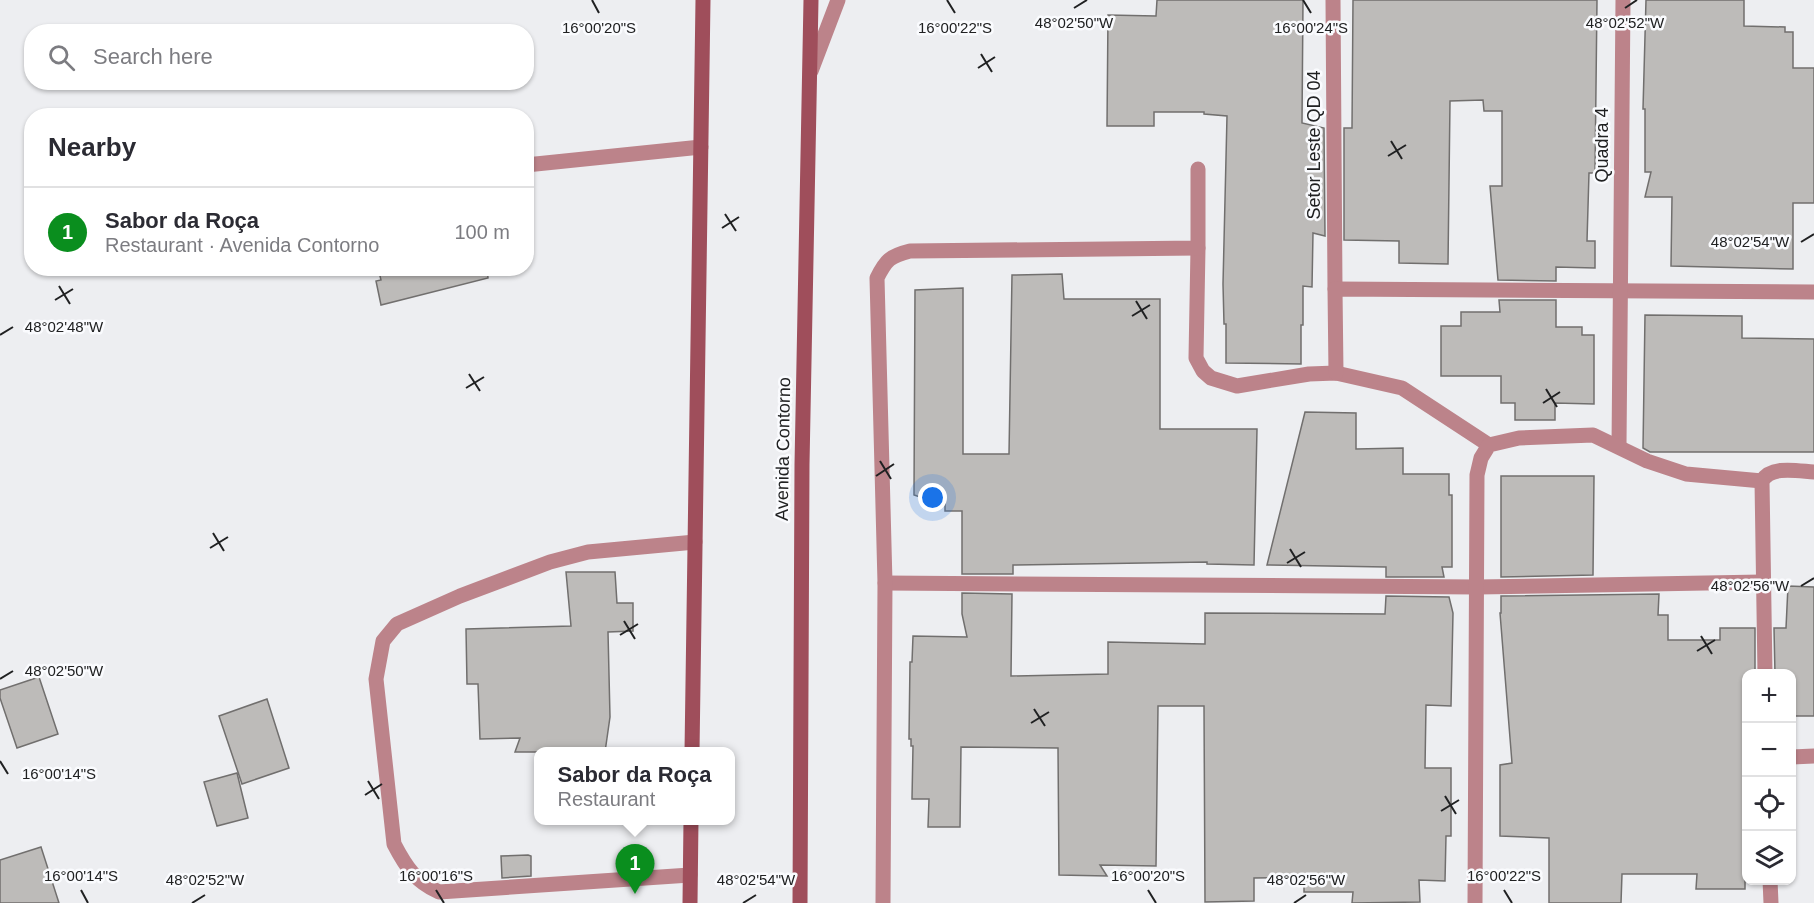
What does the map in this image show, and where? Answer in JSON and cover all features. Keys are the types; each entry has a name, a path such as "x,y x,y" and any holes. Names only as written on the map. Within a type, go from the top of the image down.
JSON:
{"main road":[{"path":"692,747 703,0"},
{"path":"811,71 812,0"},
{"name":"Avenida Contorno","path":"800,903 802,465 811,71"},
{"path":"690,903 691,825"}],"street":[{"name":"Avenida Contorno","path":"811,71 838,0"},
{"name":"Setor Leste QD 04","path":"1333,0 1336,373"},
{"name":"Quadra 4","path":"1618,446 1623,0"},
{"path":"534,164 701,147"},
{"path":"1198,169 1196,358 1210,378 1237,386 1309,374 1336,373 1402,388 1489,445"},
{"path":"883,903 885,583 877,278 885,261 909,251 1198,248"},
{"path":"1335,289 1814,292"},
{"path":"1474,903 1477,475 1481,458 1489,445 1519,438 1593,435 1647,461 1686,474 1761,481"},
{"path":"1765,669 1761,481 1773,472 1814,472"},
{"path":"690,875 439,892 422,885 405,865 394,844 376,679 384,641 397,624 460,596 550,562 588,552 695,543"},
{"path":"885,583 1477,586 1762,582"},
{"path":"1796,757 1814,756"},
{"path":"1770,885 1771,903"}],"building":[{"path":"1157,0 1303,0 1302,123 1324,128 1325,236 1313,233 1312,287 1303,286 1301,364 1226,363 1223,284 1227,116 1204,114 1204,112 1154,112 1154,126 1107,126 1108,15 1156,16"},
{"path":"1353,0 1597,0 1595,173 1589,173 1587,241 1595,241 1595,268 1556,267 1556,281 1498,280 1490,186 1502,186 1502,111 1484,111 1483,100 1450,101 1448,264 1399,263 1399,241 1344,240 1344,128 1352,128"},
{"path":"1646,0 1744,0 1744,26 1785,27 1785,32 1793,32 1793,68 1814,68 1814,203 1793,203 1793,269 1671,266 1672,197 1645,197 1651,172 1645,172 1645,109 1643,109"},
{"path":"1062,274 1064,299 1160,299 1160,429 1257,429 1254,565 1207,564 1207,562 1013,565 1013,574 962,574 962,511 945,511 945,497 914,495 915,290 963,288 963,454 1009,454 1012,275"},
{"path":"380,276 488,276 488,278 381,305 376,281 381,280"},
{"path":"1499,300 1556,300 1556,327 1582,327 1582,335 1594,335 1594,404 1555,403 1555,420 1515,420 1515,403 1501,403 1501,376 1441,376 1441,326 1461,326 1461,312 1500,312"},
{"path":"1645,315 1742,316 1742,338 1814,339 1814,452 1650,452 1643,448"},
{"path":"1305,412 1356,413 1356,449 1403,448 1403,474 1449,474 1449,495 1452,495 1452,567 1442,567 1444,577 1386,577 1386,567 1267,565"},
{"path":"1501,476 1594,476 1593,575 1501,577"},
{"path":"566,572 615,572 617,603 633,603 633,631 608,632 610,717 606,747 534,747 534,752 515,752 520,738 480,739 478,684 467,684 466,629 571,626"},
{"path":"1788,586 1814,587 1814,716 1796,716 1796,669 1775,669 1774,628 1786,628"},
{"path":"962,593 1012,594 1011,676 1108,674 1108,642 1205,644 1205,613 1385,614 1386,596 1449,597 1453,613 1451,706 1426,705 1425,768 1451,768 1451,836 1446,836 1445,881 1419,880 1420,902 1352,903 1353,892 1304,892 1304,877 1254,878 1254,901 1205,902 1204,706 1158,706 1156,866 1100,865 1107,876 1059,875 1058,748 961,747 960,827 928,827 929,799 912,799 913,746 909,739 910,662 912,662 913,636 967,637 962,614"},
{"path":"1659,594 1658,615 1668,615 1668,640 1720,640 1720,628 1755,628 1755,669 1742,669 1742,885 1745,885 1745,889 1696,889 1697,874 1622,874 1621,903 1549,903 1549,838 1500,836 1500,765 1512,763 1500,613 1501,596"},
{"path":"39,677 58,734 17,748 0,698 0,690"},
{"path":"267,699 289,768 242,784 219,716"},
{"path":"237,773 248,818 217,826 204,782"},
{"path":"41,847 59,903 0,903 0,860"},
{"path":"501,856 531,856 531,876 502,878"}],"place":[{"name":"Sabor da Roça","path":"635,894"}]}
